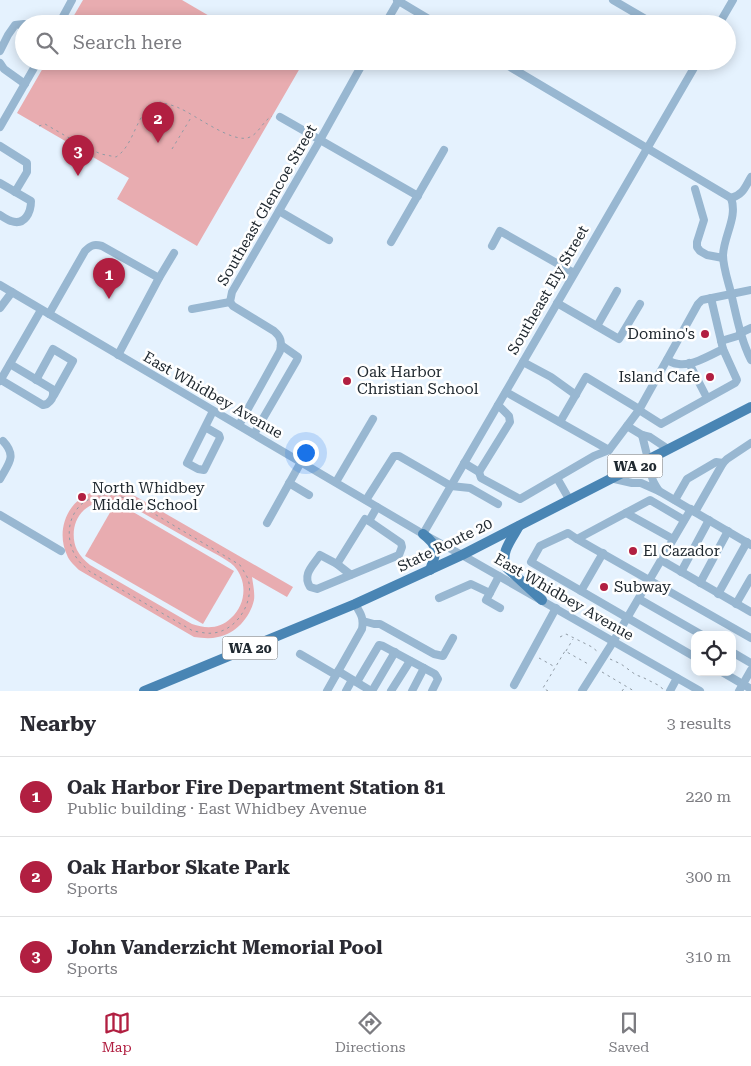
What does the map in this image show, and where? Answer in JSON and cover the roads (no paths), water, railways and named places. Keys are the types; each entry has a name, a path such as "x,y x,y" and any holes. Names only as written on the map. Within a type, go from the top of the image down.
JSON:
{"main road":[{"name":"State Route 20","path":"148,690 355,604 462,555 751,407"},
{"path":"519,525 505,551 504,562 506,567 542,600"},
{"path":"423,534 435,546 436,553 430,570"}],"street":[{"path":"64,15 72,0"},
{"path":"390,15 398,0 422,15"},
{"path":"613,0 639,15"},
{"path":"724,15 732,0"},
{"path":"0,51 15,25"},
{"path":"0,63 4,69 25,84"},
{"path":"0,128 33,70"},
{"name":"Southeast Glencoe Street","path":"254,434 298,357 281,345 281,340 274,331 237,310 230,302 232,292 359,70"},
{"path":"515,70 730,198 734,212 724,250 724,258 740,334 751,360"},
{"name":"Southeast Ely Street","path":"423,534 693,70"},
{"path":"280,117 418,196"},
{"path":"0,146 27,163 27,172 15,192"},
{"path":"391,242 444,150"},
{"path":"730,198 741,194 751,177"},
{"path":"0,183 31,201 31,208 27,217 20,222 12,222 0,215"},
{"path":"695,189 704,220 697,248 707,255 724,258"},
{"path":"280,210 329,240"},
{"path":"492,246 500,231 574,273"},
{"path":"49,314 85,251 95,244 102,246 159,278"},
{"path":"118,355 174,253"},
{"name":"East Whidbey Avenue","path":"0,285 423,534 556,608 677,678 691,689 700,691"},
{"path":"498,405 509,416 510,422 480,472 481,478 520,498 608,450 639,409 702,300 751,290"},
{"path":"597,326 617,291"},
{"path":"0,308 12,292"},
{"path":"560,422 586,378 661,424 735,383 737,380 722,345 711,298"},
{"path":"192,309 230,302"},
{"path":"557,303 619,339 640,304"},
{"path":"36,380 53,349 73,361 50,402 47,404 43,405 0,380 41,310"},
{"path":"667,360 680,365 707,358 722,345 751,328"},
{"path":"238,425 280,351 281,345"},
{"path":"523,362 551,377 576,394"},
{"path":"0,363 52,389 54,395"},
{"path":"689,363 708,398"},
{"path":"506,392 608,450"},
{"path":"205,427 219,435 220,438 204,470 188,463 205,427 214,411"},
{"path":"336,482 373,419"},
{"path":"626,426 642,435 650,437 664,451 651,468 652,480 659,491"},
{"path":"642,435 648,459"},
{"path":"0,479 10,461 11,455 10,448 1,441"},
{"path":"582,691 614,642 684,520 693,511 723,463 751,443"},
{"path":"366,500 394,456 399,456 451,486 470,488 498,504"},
{"path":"266,523 301,462"},
{"path":"675,500 687,479 716,462 723,463"},
{"path":"464,463 480,472"},
{"path":"557,478 569,500"},
{"path":"610,478 641,483 659,491 749,544 718,594"},
{"path":"289,483 309,495"},
{"path":"577,539 650,500 684,520"},
{"path":"369,521 377,506"},
{"path":"626,513 673,539"},
{"path":"0,515 61,551"},
{"path":"337,564 365,519 401,542 402,547 399,555 351,575 317,589 310,588 307,582 307,575 320,554 351,575"},
{"path":"681,572 709,520"},
{"path":"700,583 728,531"},
{"path":"691,655 530,562 540,546 568,533 751,638"},
{"path":"581,591 603,553"},
{"path":"661,560 751,612"},
{"path":"500,576 486,600 500,608"},
{"path":"736,604 751,578"},
{"path":"439,598 471,584 490,593"},
{"path":"639,598 695,631"},
{"path":"327,691 362,629 362,616 355,604"},
{"path":"514,685 556,608"},
{"path":"363,622 380,624 434,654 443,656 453,638"},
{"path":"346,691 379,645 435,674 438,679 432,691"},
{"path":"300,654 369,690 394,652"},
{"path":"736,654 751,663"},
{"path":"391,691 410,660"},
{"path":"412,691 424,668"},
{"path":"741,688 751,670"},
{"path":"727,676 741,688 751,689"},
{"path":"670,691 677,678"}],"place":[{"name":"Oak Harbor Skate Park","path":"158,143"},
{"name":"John Vanderzicht Memorial Pool","path":"78,176"},
{"name":"Oak Harbor Fire Department Station 81","path":"109,299"},
{"name":"Domino's","path":"705,334"},
{"name":"Island Cafe","path":"710,377"},
{"name":"Oak Harbor Christian School","path":"347,381"},
{"name":"North Whidbey Middle School","path":"82,497"},
{"name":"El Cazador","path":"633,551"},
{"name":"Subway","path":"604,587"}]}
